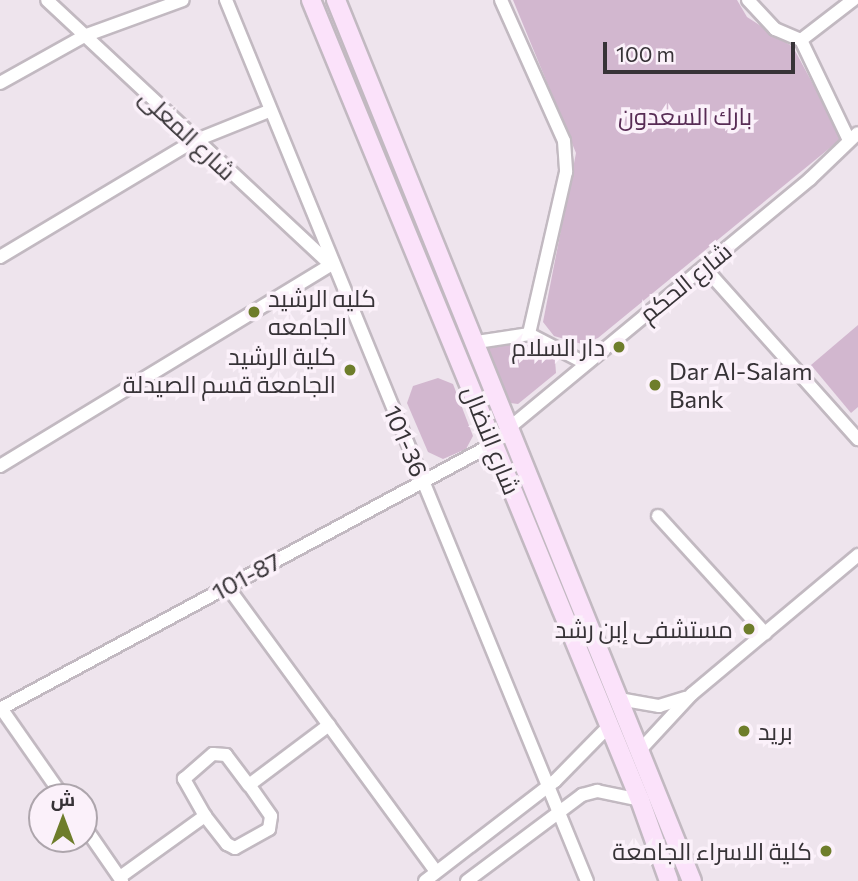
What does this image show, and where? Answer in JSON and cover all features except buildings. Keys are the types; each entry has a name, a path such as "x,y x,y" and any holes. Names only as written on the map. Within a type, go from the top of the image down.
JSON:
{"main road":[{"name":"شارع النضال","path":"311,0 640,800 669,881"},
{"name":"شارع النضال","path":"336,0 477,342 509,428 641,749 692,881"},
{"path":"659,881 660,855"}],"street":[{"name":"شارع المعلى","path":"47,0 194,141 331,265"},
{"path":"0,83 84,36 183,0"},
{"name":"101-36","path":"226,0 331,265 587,881"},
{"path":"501,0 564,141 566,172 529,334"},
{"path":"748,0 775,29 801,40 854,137"},
{"path":"801,40 853,0"},
{"path":"0,257 194,141 269,111"},
{"name":"شارع الحكم","path":"509,428 810,179 854,137"},
{"path":"0,466 331,265"},
{"path":"704,267 858,439"},
{"path":"477,342 529,334 585,363"},
{"name":"101-87","path":"1,708 493,443"},
{"path":"658,516 765,633"},
{"path":"641,749 692,694 858,555"},
{"path":"227,586 436,872"},
{"path":"619,699 659,706 692,694"},
{"path":"1,708 53,783"},
{"path":"249,785 329,725"},
{"path":"425,881 548,787 609,726"},
{"path":"213,754 226,755 271,816 269,829 235,848 227,844 205,816 184,779 213,754"},
{"path":"467,881 558,810 597,791 640,800"},
{"path":"98,846 121,879 205,816"}],"green space":[{"name":"بارك السعدون","path":"513,0 737,0 747,17 793,47 842,138 598,338 582,344 554,336 543,322 576,153"},
{"path":"858,325 858,407 851,413 811,365"},
{"path":"492,344 529,345 555,360 556,373 518,404 510,403 486,347"},
{"path":"438,378 453,384 473,436 466,449 443,459 428,452 407,403 413,386"}],"place":[{"name":"كليه الرشيد الجامعه","path":"254,312"},
{"name":"دار السلام","path":"619,347"},
{"name":"كلية الرشيد الجامعة قسم الصيدلة","path":"350,370"},
{"name":"Dar Al-Salam Bank","path":"655,385"},
{"name":"مستشفى إبن رشد","path":"749,629"},
{"name":"بريد","path":"744,731"},
{"name":"كلية الاسراء الجامعة","path":"826,851"}]}
